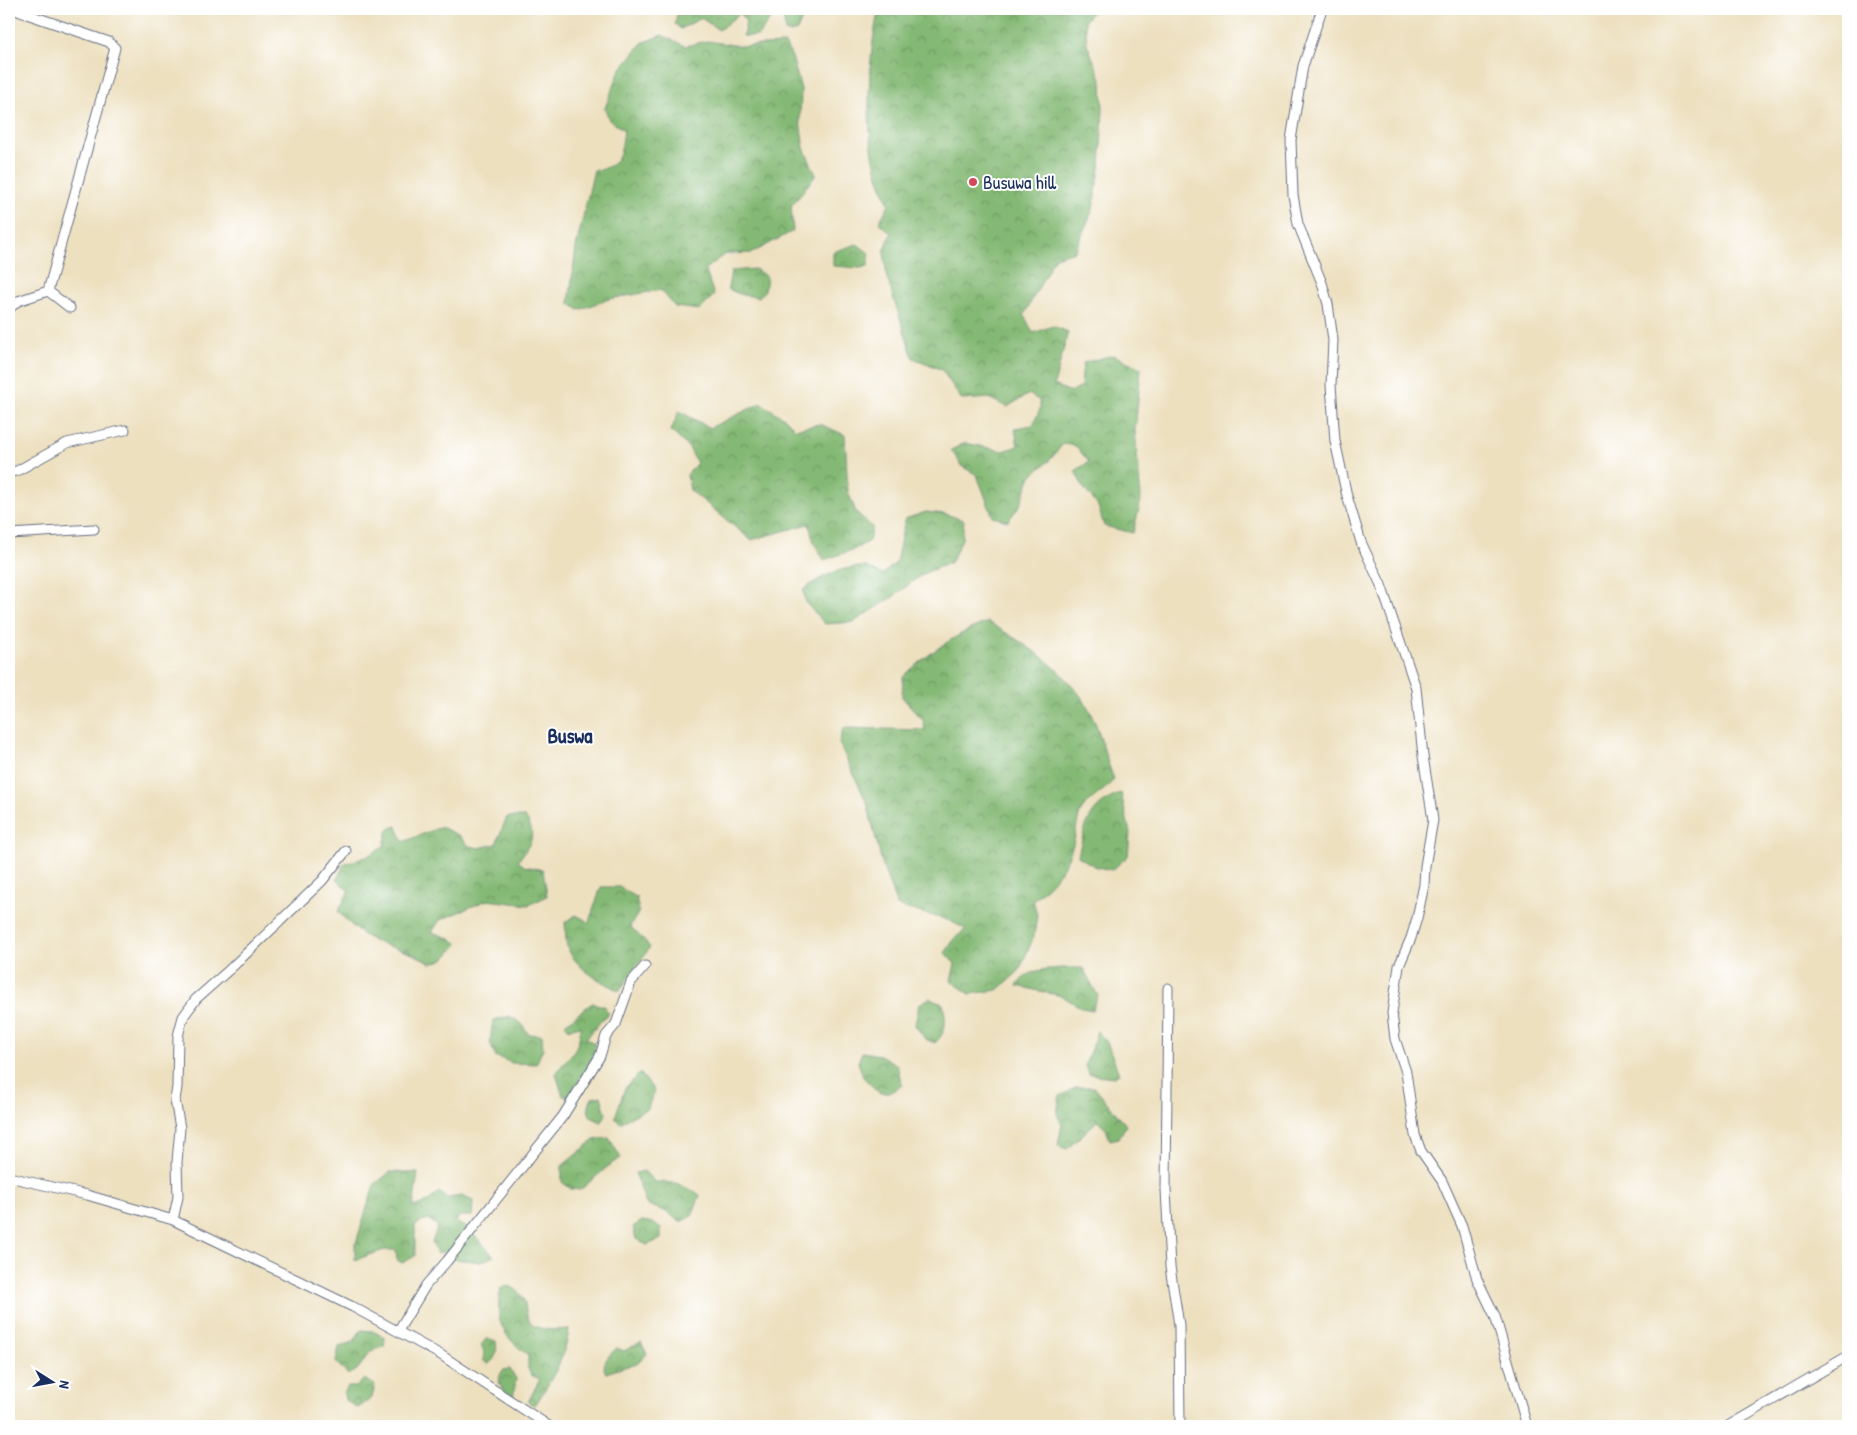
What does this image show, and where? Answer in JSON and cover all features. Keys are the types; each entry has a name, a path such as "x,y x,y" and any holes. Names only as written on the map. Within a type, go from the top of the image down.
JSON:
{"street":[{"path":"12,9 109,42 115,48 48,290"},
{"path":"1322,9 1303,66 1291,140 1293,195 1298,224 1322,282 1328,304 1333,340 1331,385 1335,441 1347,496 1361,542 1381,585 1416,688 1423,756 1433,820 1425,866 1424,885 1417,918 1412,938 1399,966 1392,1013 1395,1039 1406,1072 1415,1136 1421,1151 1442,1181 1462,1226 1477,1279 1495,1316 1527,1426"},
{"path":"48,290 70,308"},
{"path":"9,309 18,301 48,290"},
{"path":"9,472 17,471 67,443 125,430"},
{"path":"9,534 94,529"},
{"path":"174,1220 178,1197 177,1162 180,1128 175,1100 178,1036 183,1017 196,999 322,881 346,851"},
{"path":"398,1332 426,1284 447,1262 563,1116 600,1056 606,1036 616,1024 631,982 645,966"},
{"path":"1168,988 1166,1189 1170,1267 1179,1326 1180,1426"},
{"path":"9,1176 87,1195 174,1220 201,1235 305,1282 441,1355 549,1426"},
{"path":"1728,1426 1848,1356"}],"green space":[{"path":"678,9 806,9 797,31 791,33 785,31 783,12 771,18 758,36 743,36 746,22 740,13 719,30 701,18 681,29 675,24"},
{"path":"879,9 1096,9 1085,20 1087,44 1102,81 1103,109 1100,169 1093,209 1075,251 1055,257 1024,315 1033,333 1053,326 1068,332 1054,385 1071,392 1081,387 1083,363 1113,355 1141,368 1135,431 1141,500 1133,533 1104,526 1098,506 1083,487 1075,471 1089,462 1076,446 1063,444 1049,461 1031,476 1020,505 1008,521 993,517 977,475 963,467 951,450 965,443 1003,451 1018,446 1015,428 1033,425 1040,409 1040,401 1029,394 1007,407 989,398 962,400 942,370 913,358 887,278 884,252 891,233 879,223 889,204 878,176 874,158 869,115 869,92 872,47"},
{"path":"662,35 685,46 707,41 741,46 785,44 792,57 801,89 800,121 804,148 816,175 791,206 793,231 752,253 726,254 705,269 714,295 700,310 675,307 661,290 609,299 579,310 569,303 576,247 594,170 610,166 618,158 624,130 609,120 605,108 620,70 642,43"},
{"path":"857,244 870,254 868,266 860,268 833,266 833,252"},
{"path":"755,269 767,277 765,290 759,297 742,295 728,289 731,271"},
{"path":"761,403 787,420 795,429 820,424 845,435 848,492 856,512 872,527 869,541 855,549 824,560 814,543 809,524 751,540 690,490 687,475 697,463 689,448 671,431 679,411 710,428"},
{"path":"926,512 945,514 964,520 962,539 951,562 921,575 893,597 854,622 825,624 806,603 803,590 824,577 848,568 866,567 882,575 896,563 905,519"},
{"path":"988,622 1032,650 1060,672 1072,685 1091,713 1114,779 1081,811 1071,851 1063,867 1033,900 1037,915 1034,936 1019,971 998,990 970,994 951,981 955,964 945,953 955,938 966,929 948,920 897,906 883,867 867,803 839,743 843,728 925,730 923,720 902,697 903,677 943,645 965,632"},
{"path":"1121,793 1130,833 1128,856 1112,870 1094,866 1078,856 1086,825 1101,804"},
{"path":"507,817 525,817 529,824 532,835 531,840 518,861 524,866 543,870 547,896 529,905 487,900 440,920 432,932 449,938 458,944 444,959 431,964 410,953 372,940 358,931 338,912 349,891 337,880 344,864 366,857 384,846 388,829 397,826 403,842 441,827 460,836 469,846 479,848 496,844"},
{"path":"601,887 619,887 636,897 639,912 630,926 650,947 619,991 597,979 584,969 572,956 566,943 565,922 576,915 589,922"},
{"path":"1060,968 1083,968 1098,996 1092,1010 1082,1008 1062,996 1017,986 1030,973"},
{"path":"930,998 943,1004 945,1015 944,1030 935,1043 925,1039 915,1025 919,1004"},
{"path":"592,1003 604,1006 609,1014 586,1038 595,1044 594,1056 569,1097 563,1096 556,1074 576,1047 580,1034 580,1026 569,1029 565,1024"},
{"path":"510,1016 522,1024 528,1034 542,1035 543,1049 536,1064 512,1063 495,1056 490,1042 493,1020"},
{"path":"1097,1031 1107,1042 1119,1074 1114,1077 1089,1074 1085,1066"},
{"path":"862,1052 880,1055 897,1065 902,1085 889,1093 879,1093 863,1077 858,1062"},
{"path":"640,1073 654,1090 648,1108 620,1123 615,1117 625,1088"},
{"path":"1077,1087 1094,1087 1126,1125 1119,1138 1110,1140 1106,1129 1097,1121 1067,1149 1058,1146 1062,1124 1057,1114 1060,1096"},
{"path":"601,1096 606,1114 602,1122 593,1118 589,1113 592,1098"},
{"path":"609,1138 621,1158 580,1190 571,1189 562,1182 562,1166 594,1140"},
{"path":"644,1171 655,1182 676,1183 700,1195 692,1216 680,1222 667,1212 646,1204 635,1173"},
{"path":"390,1172 418,1173 413,1207 427,1202 439,1192 447,1198 462,1196 473,1201 472,1216 459,1216 456,1222 468,1229 494,1256 481,1262 454,1259 454,1248 437,1254 432,1242 438,1226 428,1219 415,1225 415,1256 402,1263 397,1260 396,1250 384,1250 355,1260 355,1246 374,1185"},
{"path":"642,1221 653,1223 661,1229 661,1239 647,1245 636,1239 633,1227"},
{"path":"509,1286 519,1292 530,1322 537,1327 569,1329 565,1349 557,1368 536,1404 533,1405 528,1402 540,1379 531,1375 528,1369 528,1355 506,1334 500,1319 499,1300 501,1288"},
{"path":"361,1330 372,1331 385,1337 384,1347 372,1350 357,1370 348,1375 336,1362 339,1347 353,1342"},
{"path":"487,1338 496,1341 495,1357 488,1364 483,1360 484,1351 481,1345"},
{"path":"641,1342 647,1354 637,1363 606,1373 604,1370 605,1363 617,1348 624,1351"},
{"path":"510,1369 516,1379 513,1398 503,1390 499,1379 503,1370"},
{"path":"364,1379 375,1385 372,1398 358,1408 345,1400 344,1393 348,1387 356,1387"}],"place":[{"name":"Busuwa hill","path":"973,182"}],"district":[{"name":"Buswa","path":"570,736"}]}
